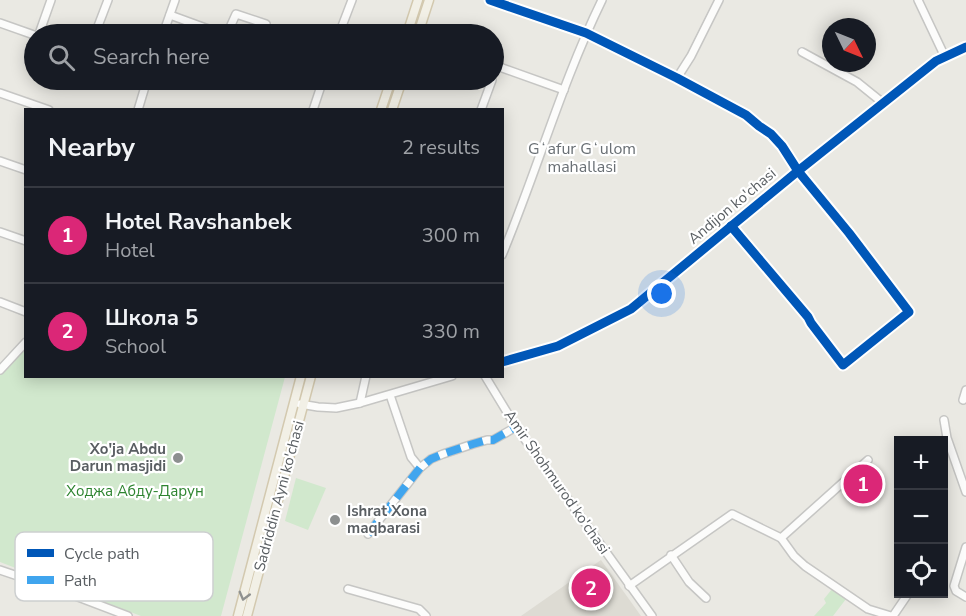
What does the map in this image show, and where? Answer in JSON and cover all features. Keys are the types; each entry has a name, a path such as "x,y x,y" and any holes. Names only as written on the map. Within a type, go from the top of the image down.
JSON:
{"main road":[{"path":"410,24 418,0"},
{"path":"421,24 429,0"},
{"path":"382,108 388,90"},
{"path":"393,108 399,90"},
{"name":"Sadriddin Ayni ko'chasi","path":"248,616 299,404 301,378"},
{"name":"Sadriddin Ayni ko'chasi","path":"238,616 299,404 310,378"}],"street":[{"path":"41,24 51,0"},
{"path":"99,24 108,0"},
{"path":"167,24 175,0"},
{"path":"343,24 352,0"},
{"path":"490,0 586,33 746,115 782,146 798,171 909,312 843,365 808,317 731,226"},
{"path":"504,250 586,33 602,0"},
{"path":"677,78 691,56 719,0"},
{"path":"918,0 945,57"},
{"path":"232,24 236,14 266,24"},
{"path":"170,15 195,24"},
{"path":"0,24 24,30"},
{"name":"Andijon ko'chasi","path":"504,361 558,346 631,309 936,61 966,47"},
{"path":"802,52 857,82 883,103"},
{"path":"504,68 564,90"},
{"path":"139,108 144,90"},
{"path":"314,108 320,90"},
{"path":"482,108 488,90"},
{"path":"0,93 43,108"},
{"path":"0,161 24,169"},
{"path":"0,232 24,240"},
{"path":"0,302 24,311"},
{"path":"0,370 24,344"},
{"path":"360,403 366,378"},
{"path":"424,385 426,378"},
{"path":"299,404 336,408 446,378"},
{"name":"Amir Shohmurod ko'chasi","path":"486,378 516,427 652,616"},
{"path":"963,400 966,390"},
{"path":"390,395 411,457 420,468"},
{"path":"944,420 947,438 966,492"},
{"path":"368,534 420,468 431,459 480,442 493,440 516,427"},
{"path":"781,538 868,460"},
{"path":"630,586 732,514 781,538 794,556 805,566 868,609 892,616 905,598"},
{"path":"966,546 954,586 956,591 966,597"},
{"path":"671,555 690,582 706,598"},
{"path":"0,570 15,575"},
{"path":"348,589 419,609 426,616"},
{"path":"89,601 128,616"}],"shaded area":[{"path":"601,560 641,616 521,616"}],"green space":[{"name":"Ходжа Абду-Дарун","path":"24,347 24,378 285,378 221,616 141,616 102,601 213,601 213,532 15,532 15,568 0,562 0,375"},
{"path":"296,478 326,488 308,530 285,521"},
{"path":"832,589 846,599 833,616 814,616 826,603 824,599"}],"marked path":[{"path":"368,534 420,468 431,459 473,444 493,440 516,427"}],"cycle path":[{"path":"490,0 586,33 746,115 771,134 782,146 798,171 909,312 843,365 808,317 731,226"},
{"path":"504,361 558,346 631,309 936,61 966,47"}],"place":[{"name":"Xo'ja Abdu Darun masjidi","path":"178,458"},
{"name":"Hotel Ravshanbek","path":"863,484"},
{"name":"Ishrat Хоnа mаqbаrasi","path":"335,520"},
{"name":"Школа 5","path":"591,588"}],"district":[{"name":"Gʻafur Gʻulom mahallasi","path":"582,157"}]}
